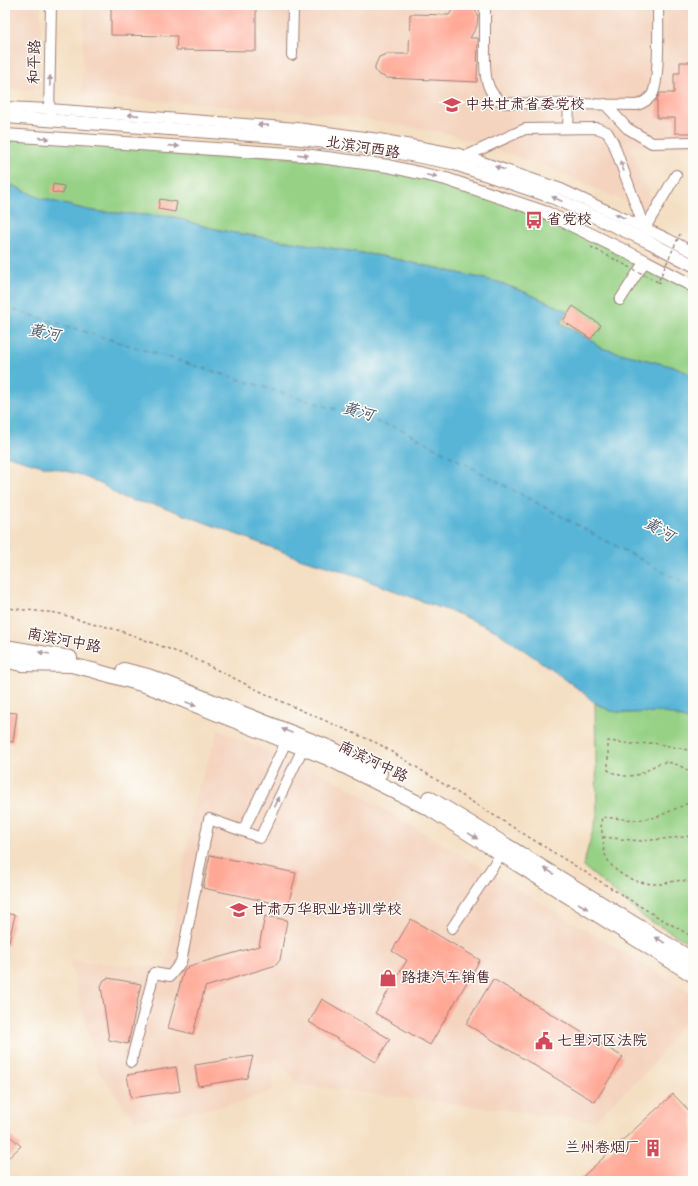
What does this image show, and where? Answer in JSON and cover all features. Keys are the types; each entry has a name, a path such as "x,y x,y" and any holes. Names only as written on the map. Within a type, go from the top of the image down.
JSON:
{"highway":[{"name":"南滨河中路","path":"5,647 72,658 148,676 330,748 437,802 693,960"},
{"name":"南滨河中路","path":"5,660 21,664 71,665 148,686 328,758 430,809 693,975"}],"main road":[{"name":"北滨河西路","path":"5,117 49,114 294,138 374,148 452,163 552,197 649,242 693,265"},
{"name":"北滨河西路","path":"5,135 304,155 388,166 446,179 547,213 646,261 693,286"}],"street":[{"name":"和平路","path":"49,114 51,5"},
{"path":"292,55 293,5"},
{"path":"486,5 485,75 490,90 497,100 505,103 636,105 644,102 652,94 657,82 658,5"},
{"path":"568,128 569,104"},
{"path":"605,104 627,128 652,143 693,142"},
{"path":"5,107 49,114 297,128 379,139 465,156 562,189 693,252"},
{"path":"452,163 525,129 597,128 607,132 613,142 649,242"},
{"path":"645,228 676,175"},
{"path":"620,300 646,261"},
{"path":"243,831 286,742"},
{"path":"131,1062 154,973 170,976 181,962 209,819 260,838 303,748"},
{"path":"452,928 501,854"}],"path":[{"path":"591,246 658,282 680,234"},
{"path":"693,751 654,743 633,744 608,741 608,770 615,775 622,776 642,773 662,763 678,765 693,775"},
{"path":"693,801 657,817 638,820 602,817 600,827 603,837 604,850 609,862 617,871 627,878 643,883 659,884 675,880 693,884"},
{"path":"603,837 641,841 693,836"}],"shaded area":[{"path":"5,5 41,5 40,90 5,90"},
{"name":"中共甘肃省委党校","path":"84,5 693,5 693,147 631,147 658,217 553,169 451,134 338,115 82,95"},
{"path":"218,730 332,778 693,994 693,1009 651,1067 594,1121 299,1085 275,1057 272,1090 239,1103 135,1121 98,1071 70,962 166,967 195,798"}],"green space":[{"path":"5,134 388,166 547,213 693,286 693,376 678,368 601,348 593,341 560,323 567,311 498,282 387,257 229,232 174,217 87,210 40,198 5,182"},
{"path":"595,703 611,711 626,713 658,712 671,714 693,722 693,945 645,918 583,866 597,816"}],"water":[{"name":"黄河","path":"5,182 40,198 87,210 174,217 229,232 387,257 498,282 567,311 560,323 593,341 601,348 678,368 693,376 693,722 671,714 658,712 626,713 611,711 595,703 550,668 496,631 461,615 340,570 302,559 161,506 121,497 103,485 78,474 5,455"}],"building":[{"path":"111,5 256,5 256,51 176,50 177,36 111,35"},
{"path":"463,5 470,6 475,9 478,15 477,26 470,38 478,38 477,82 387,78 378,74 375,70 375,66 379,57 387,54 409,54 410,14 449,15 453,9"},
{"path":"680,62 693,62 693,133 675,133 675,118 657,118 657,99 660,93 674,93 674,73 680,73"},
{"path":"53,184 64,186 63,194 52,192"},
{"path":"160,199 177,202 175,212 158,209"},
{"path":"573,306 601,325 591,339 563,321"},
{"path":"5,712 17,713 13,742 5,741"},
{"path":"210,855 296,873 288,906 203,888"},
{"path":"5,913 15,915 8,945 5,945"},
{"path":"265,916 287,920 280,960 276,965 205,987 193,1034 168,1028 184,970 189,966 259,946"},
{"path":"411,919 480,960 430,1045 375,1013 407,960 392,951"},
{"path":"108,978 141,984 128,1044 109,1040 101,986 104,980"},
{"name":"七里河区法院","path":"493,979 623,1057 595,1102 466,1024"},
{"path":"322,999 390,1039 376,1062 309,1022"},
{"path":"253,1056 247,1078 198,1086 195,1065"},
{"path":"176,1067 180,1091 131,1098 127,1075"},
{"name":"兰州卷烟厂","path":"673,1094 693,1115 693,1181 578,1181"},
{"path":"5,1136 10,1136 21,1146 5,1161"}],"ferry route":[{"path":"5,307 403,430 693,588"}],"place":[{"name":"中共甘肃省委党校","path":"452,105"},
{"name":"省党校","path":"534,220"},
{"name":"甘肃万华职业培训学校","path":"239,910"},
{"name":"路捷汽车销售","path":"388,978"},
{"name":"七里河区法院","path":"544,1041"},
{"name":"兰州卷烟厂","path":"653,1148"}]}
